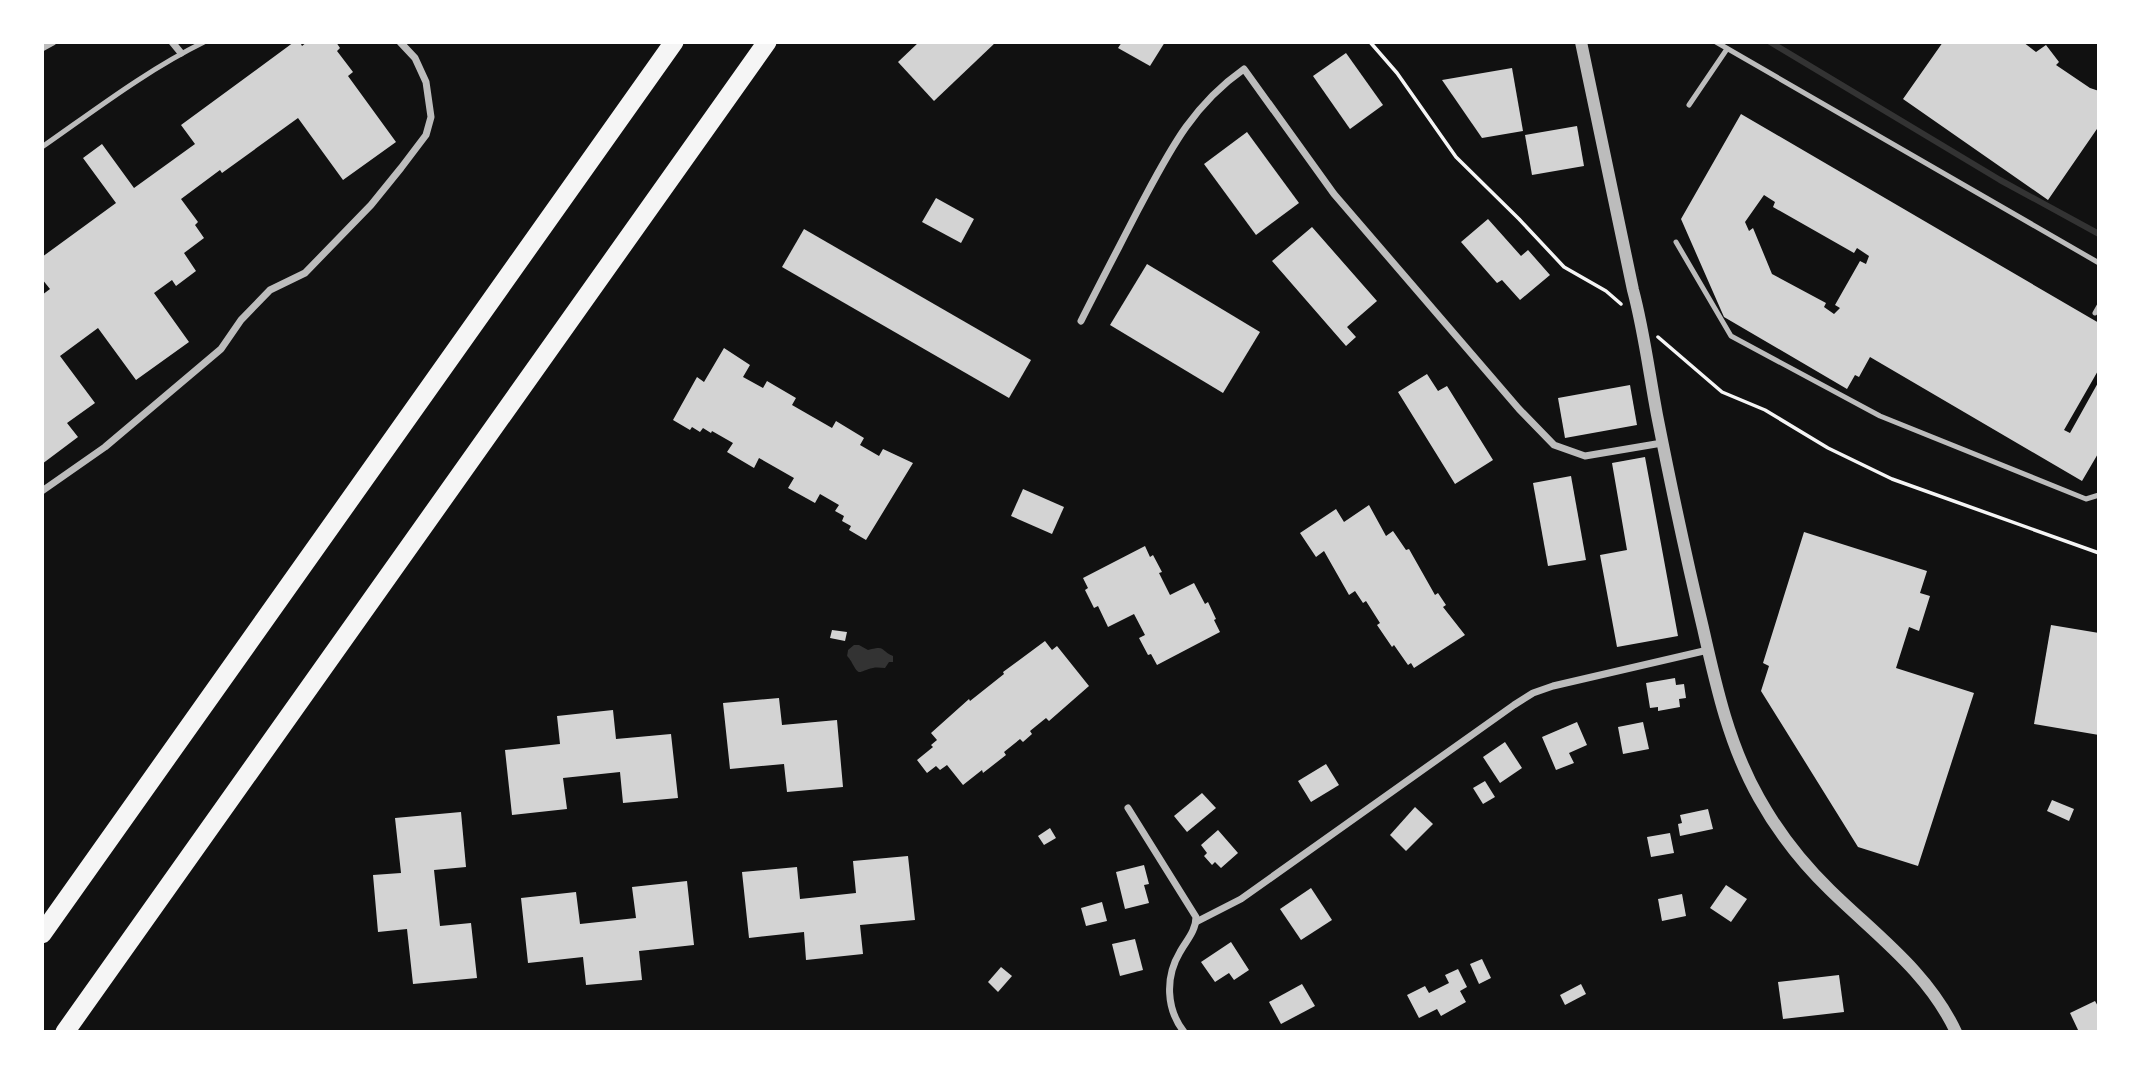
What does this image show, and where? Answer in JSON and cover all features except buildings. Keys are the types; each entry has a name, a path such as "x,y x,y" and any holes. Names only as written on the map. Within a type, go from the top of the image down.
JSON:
{"highway":[{"path":"42,934 674,42"},
{"path":"65,1032 766,42"}],"street":[{"path":"42,48 53,42"},
{"path":"172,42 181,53"},
{"path":"42,491 105,447 221,349 241,320 270,290 305,273 371,205 401,168 426,135 431,117 426,82 415,58 400,42"},
{"path":"1581,42 1642,323 1662,443 1721,706 1736,750 1782,836 1821,881 1918,973 1941,1003 1956,1032"},
{"path":"1081,320 1171,149 1191,118 1223,85 1244,69 1334,194 1519,409 1554,445 1585,456 1662,443"},
{"path":"1184,1032 1173,1015 1169,985 1176,958 1196,922 1241,899 1533,693 1571,681 1708,650"},
{"path":"1128,808 1194,912 1196,922"}],"lane":[{"path":"42,146 181,53 204,42"},
{"path":"1716,42 2099,263"},
{"path":"1689,105 1727,49"},
{"path":"1676,242 1731,336 1880,416 2086,499 2099,495"},
{"path":"2095,313 2099,306"}],"path":[{"path":"1370,42 1397,72 1456,157 1564,267 1606,291 1722,392 1765,410 1828,448 1892,479 2099,553"}],"shaded area":[{"path":"854,645 868,650 882,649 893,656 893,662 889,662 885,668 858,671 847,656 848,650"}],"waterway":[{"path":"1770,42 2000,180 2099,234"}]}
